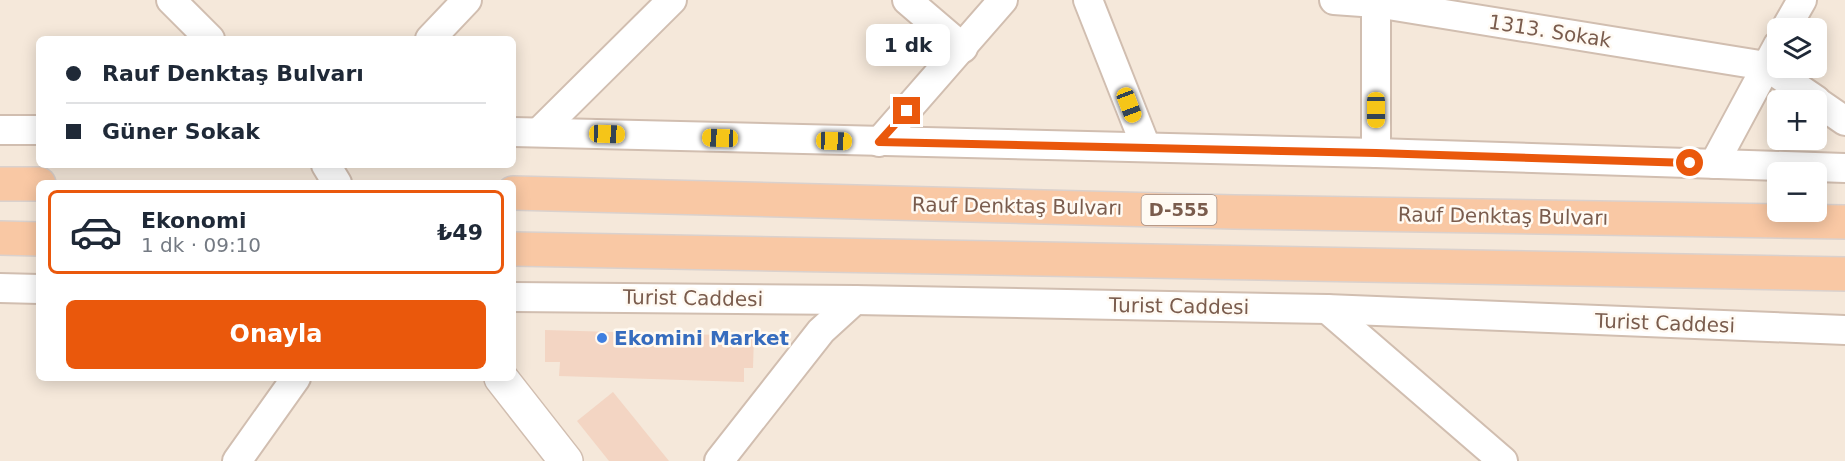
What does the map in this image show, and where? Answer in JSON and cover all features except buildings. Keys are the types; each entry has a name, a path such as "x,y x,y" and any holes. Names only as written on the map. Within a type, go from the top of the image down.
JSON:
{"highway":[{"path":"0,184 36,184"},
{"name":"Rauf Denktaş Bulvarı","path":"516,194 1234,212 1845,222"},
{"path":"0,238 36,239"},
{"path":"516,249 1845,274"}],"street":[{"path":"171,0 207,36"},
{"path":"433,36 467,0"},
{"path":"526,132 672,0"},
{"path":"907,0 963,48"},
{"path":"879,142 1003,0"},
{"path":"1088,0 1146,147"},
{"name":"1313. Sokak","path":"1334,0 1376,2 1767,55"},
{"path":"1792,18 1802,0"},
{"path":"1376,2 1376,153"},
{"path":"1714,164 1767,65"},
{"path":"1794,78 1805,90"},
{"path":"1827,109 1845,121"},
{"path":"0,130 36,130"},
{"path":"526,132 1376,153 1845,168"},
{"path":"0,288 36,289"},
{"name":"Turist Caddesi","path":"516,297 855,300 1327,309 1845,330"},
{"path":"718,461 821,331 855,300"},
{"path":"1327,309 1503,461"},
{"path":"237,461 294,381"},
{"path":"503,381 566,461"}],"shaded area":[{"path":"0,0 1845,0 1845,461 0,461"}],"place":[{"name":"Ekomini Market","path":"602,338"}],"route":[{"path":"907,111 879,142 1146,147 1690,163"}]}
